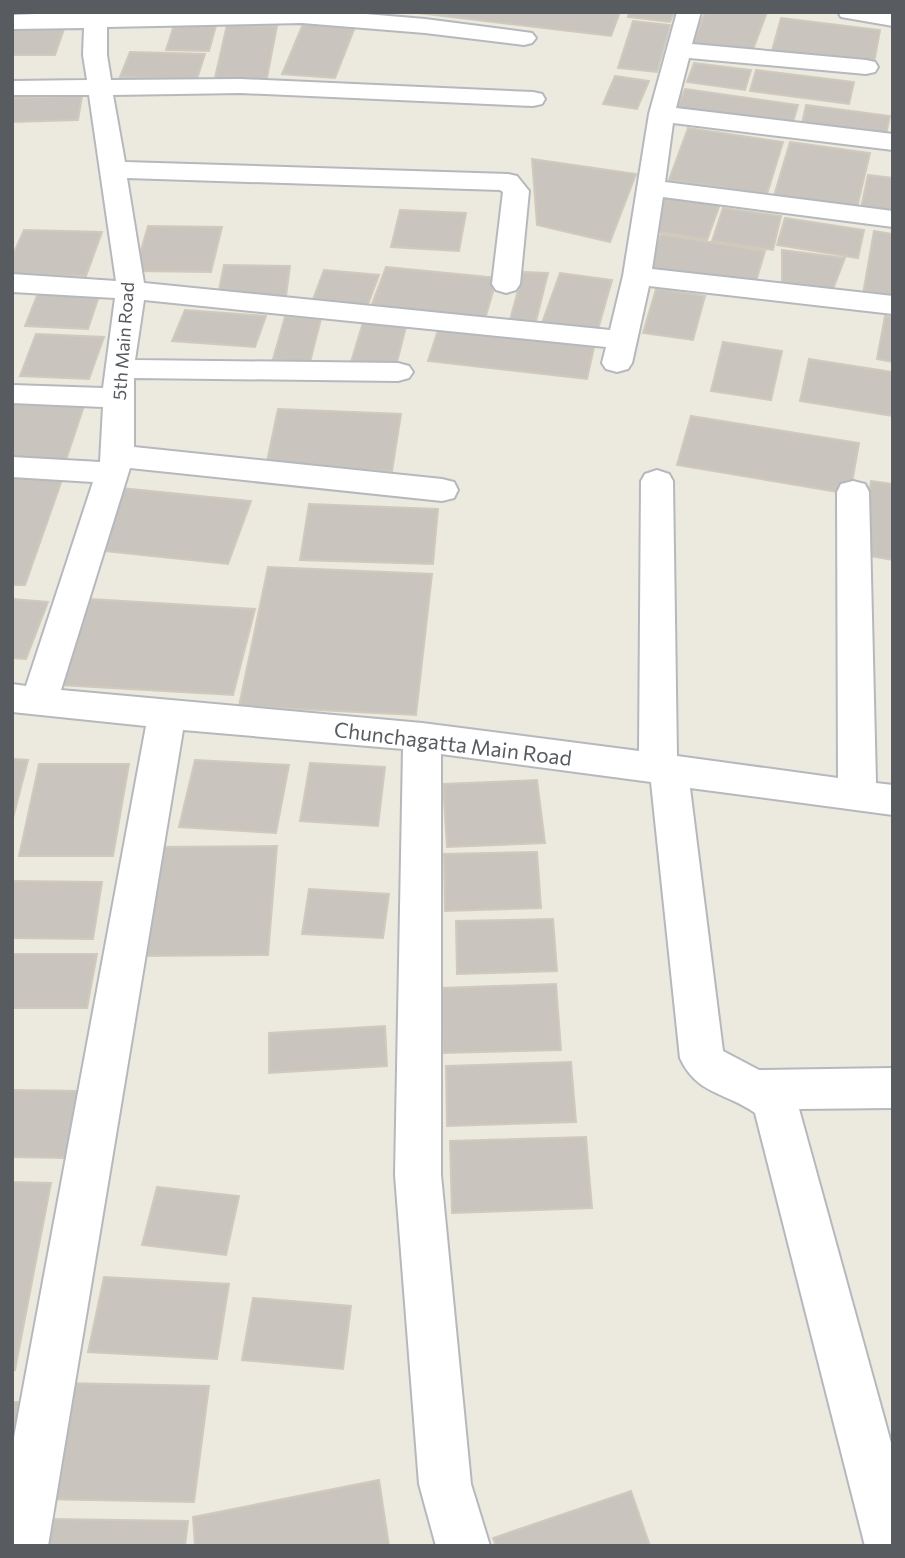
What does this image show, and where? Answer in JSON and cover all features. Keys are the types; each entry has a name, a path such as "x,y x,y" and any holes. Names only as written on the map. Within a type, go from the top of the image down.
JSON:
{"street":[{"path":"12,283 131,289 289,303 620,352 637,276 662,114 689,12"},
{"path":"849,12 893,19"},
{"path":"12,22 96,15 303,14 524,38"},
{"name":"5th Main Road","path":"26,700 115,465 119,383 131,289 95,55 96,15"},
{"path":"679,50 866,67"},
{"path":"12,88 242,86 533,99"},
{"path":"662,114 893,142"},
{"path":"114,170 508,182 516,191 506,284"},
{"path":"650,188 893,219"},
{"path":"637,276 893,306"},
{"path":"12,394 119,383 398,372"},
{"path":"12,467 115,465 442,489"},
{"path":"657,481 663,769 702,1058 710,1068 759,1090 775,1102 892,1546"},
{"path":"853,492 875,798"},
{"name":"Chunchagatta Main Road","path":"26,700 422,737 875,798"},
{"path":"21,1546 167,715"},
{"path":"422,737 418,1175 445,1484 463,1546"},
{"path":"759,1090 893,1087"}],"building":[{"path":"410,12 620,12 611,36"},
{"path":"629,12 674,12 670,22 628,17"},
{"path":"705,12 767,12 751,55 692,46"},
{"path":"781,18 880,30 874,63 772,51"},
{"path":"633,21 670,25 657,72 618,68"},
{"path":"175,22 217,22 209,51 166,50"},
{"path":"303,24 355,27 335,78 282,74"},
{"path":"227,25 277,26 266,83 214,82"},
{"path":"12,26 65,26 55,55 12,55"},
{"path":"130,52 205,54 197,79 120,77"},
{"path":"694,63 751,70 745,90 687,82"},
{"path":"756,70 854,82 849,104 750,91"},
{"path":"615,76 649,81 637,109 603,104"},
{"path":"685,89 798,105 791,129 675,112"},
{"path":"82,96 78,120 12,122 12,98"},
{"path":"806,105 890,116 885,139 801,128"},
{"path":"688,128 783,142 767,194 669,180"},
{"path":"790,142 870,153 857,208 774,196"},
{"path":"532,159 636,174 610,242 537,225"},
{"path":"868,175 893,178 893,213 861,208"},
{"path":"662,195 720,204 707,240 648,230"},
{"path":"723,208 781,216 773,250 712,241"},
{"path":"400,210 466,213 459,251 391,247"},
{"path":"785,218 864,230 858,258 777,245"},
{"path":"148,226 222,227 211,272 135,271"},
{"path":"24,230 102,232 86,276 12,274 12,257"},
{"path":"874,231 893,234 893,298 863,294"},
{"path":"661,234 765,251 754,288 647,271"},
{"path":"782,250 845,258 833,289 782,282"},
{"path":"224,265 290,266 286,296 218,295"},
{"path":"386,267 497,278 485,319 371,307"},
{"path":"324,270 379,275 367,307 312,302"},
{"path":"523,272 548,273 535,325 510,320"},
{"path":"560,273 612,280 597,333 541,326"},
{"path":"40,288 101,290 88,329 25,326"},
{"path":"656,289 705,296 693,340 643,333"},
{"path":"185,310 266,316 255,347 172,341"},
{"path":"885,316 893,317 893,362 877,359"},
{"path":"285,317 321,319 310,362 273,359"},
{"path":"364,319 407,323 396,366 351,362"},
{"path":"439,327 595,343 587,379 428,361"},
{"path":"36,334 104,337 89,379 20,376"},
{"path":"723,342 782,351 771,400 711,391"},
{"path":"809,359 893,372 893,416 800,401"},
{"path":"12,400 85,403 64,466 12,464"},
{"path":"278,409 401,414 392,471 266,466"},
{"path":"691,416 859,443 850,494 677,465"},
{"path":"12,475 63,477 25,585 12,585"},
{"path":"871,481 893,484 893,560 859,554"},
{"path":"121,488 251,501 228,564 94,550"},
{"path":"309,504 438,509 433,564 300,560"},
{"path":"268,567 432,574 416,715 239,706"},
{"path":"12,599 48,602 26,659 12,658"},
{"path":"90,599 255,609 233,695 61,685"},
{"path":"12,759 28,760 12,822"},
{"path":"195,760 289,765 276,833 179,827"},
{"path":"310,763 385,767 378,826 300,821"},
{"path":"39,764 129,764 113,856 19,856"},
{"path":"537,780 545,843 447,847 443,784"},
{"path":"277,846 268,955 137,956 152,847"},
{"path":"537,852 541,908 445,911 444,854"},
{"path":"12,881 102,882 93,939 12,938"},
{"path":"309,889 389,894 383,938 302,934"},
{"path":"553,919 557,971 457,974 456,921"},
{"path":"13,954 97,954 87,1008 12,1008"},
{"path":"556,984 561,1050 443,1053 441,988"},
{"path":"385,1026 387,1066 269,1073 269,1033"},
{"path":"571,1062 576,1122 447,1126 446,1066"},
{"path":"12,1090 79,1091 66,1158 12,1157"},
{"path":"586,1137 592,1208 452,1213 450,1141"},
{"path":"12,1182 51,1183 15,1370 12,1370"},
{"path":"157,1187 239,1196 226,1255 142,1245"},
{"path":"104,1277 229,1284 217,1359 88,1352"},
{"path":"253,1298 351,1306 343,1369 242,1360"},
{"path":"61,1383 209,1386 194,1502 40,1499"},
{"path":"12,1402 23,1402 12,1460"},
{"path":"379,1480 389,1546 195,1546 193,1517"},
{"path":"631,1491 650,1546 496,1546 493,1538"},
{"path":"52,1519 188,1521 185,1546 47,1546"}]}
